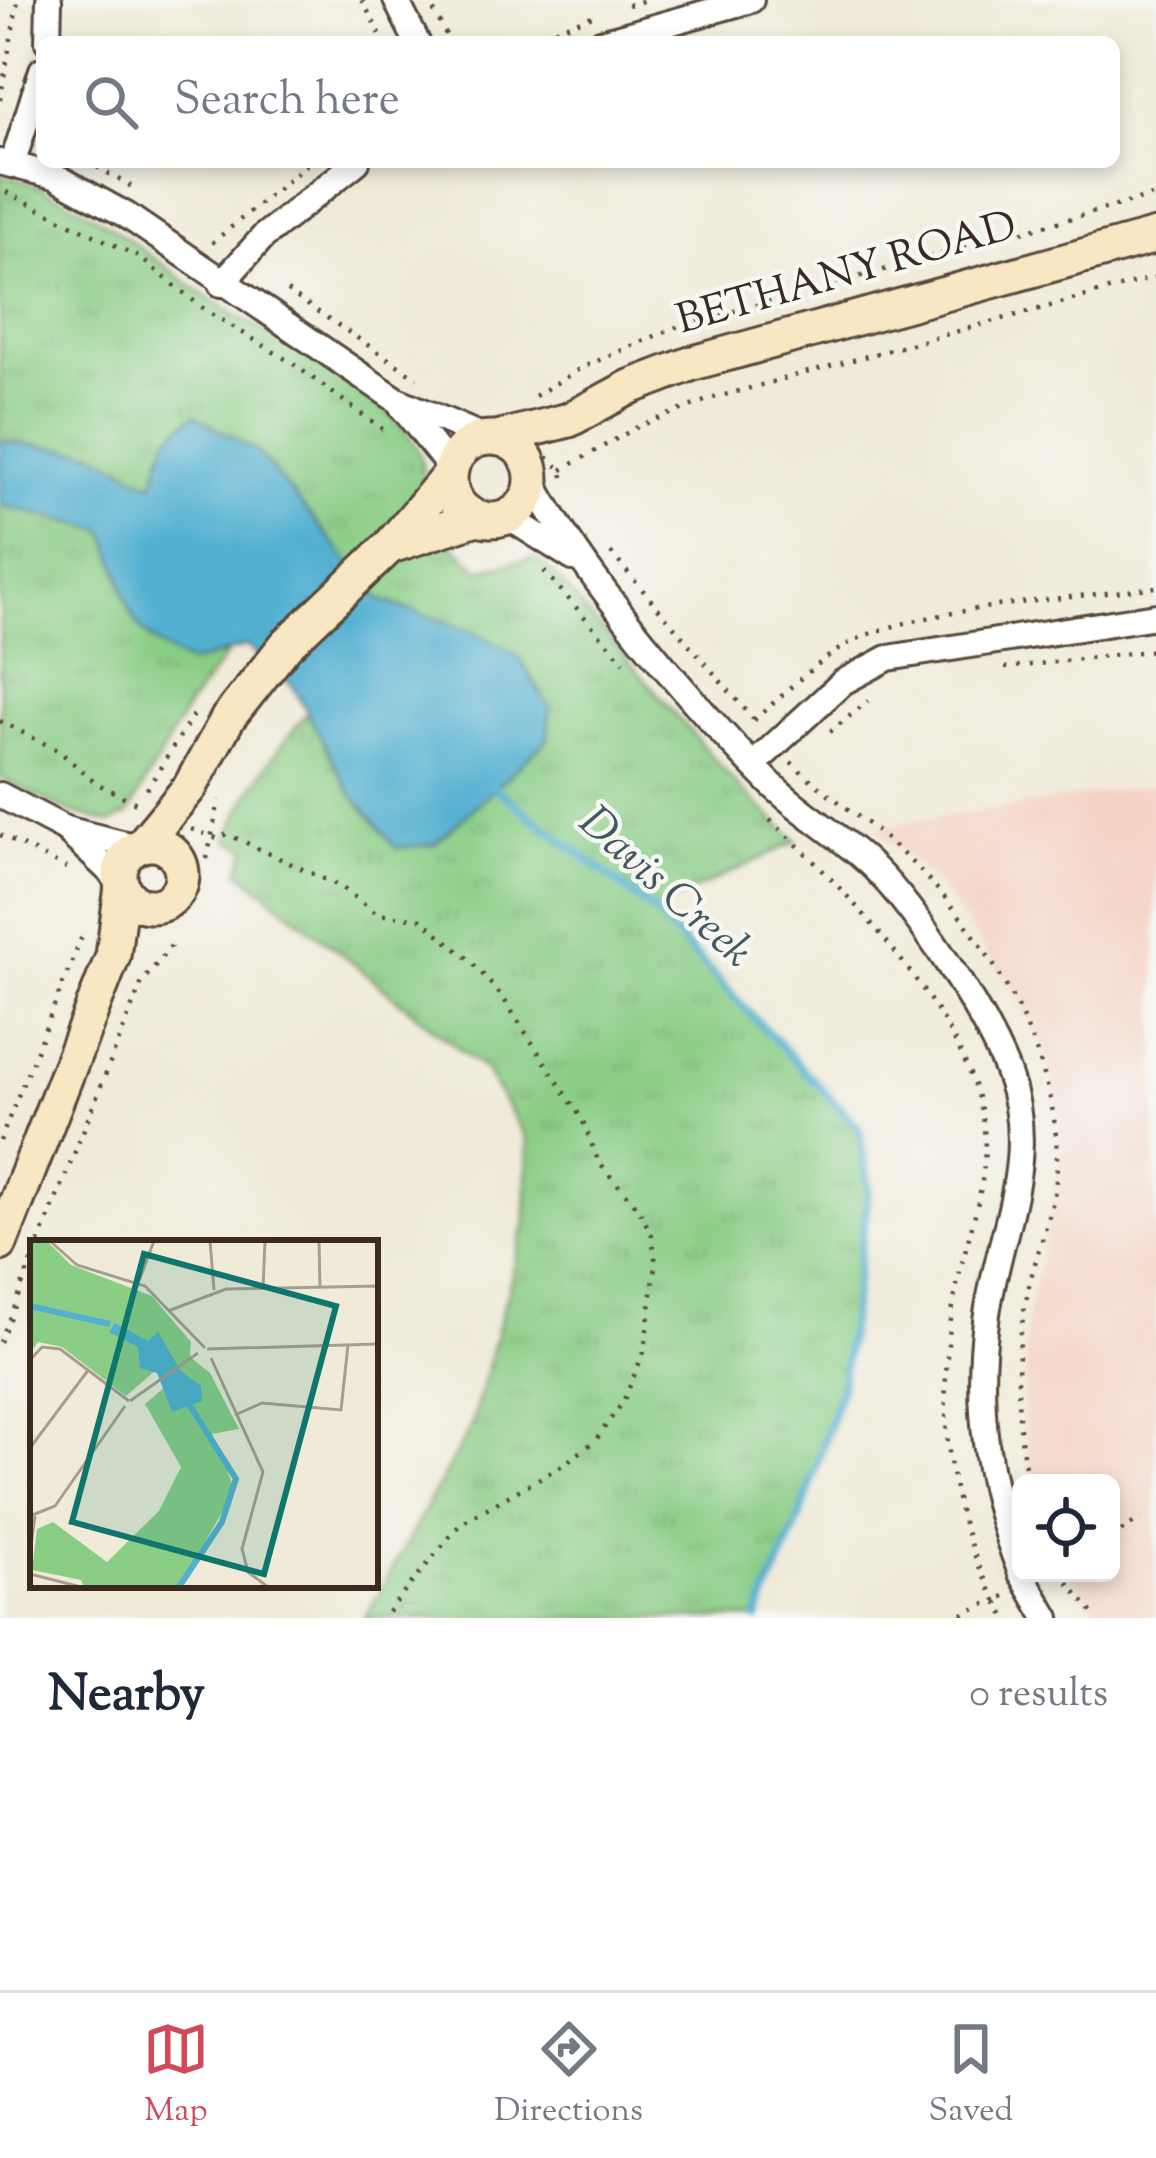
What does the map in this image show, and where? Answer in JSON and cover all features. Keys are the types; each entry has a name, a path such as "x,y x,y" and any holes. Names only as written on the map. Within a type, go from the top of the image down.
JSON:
{"street":[{"path":"48,36 49,0"},
{"path":"396,0 414,36"},
{"path":"620,36 721,4 751,0"},
{"path":"36,86 6,163 55,176 127,215 190,263 397,400 520,450 542,474 580,562 753,765 886,881 977,1014 1009,1075 1020,1123 1020,1167 987,1311 981,1397 991,1483 1012,1546"},
{"path":"221,284 264,236 349,168"},
{"name":"BETHANY ROAD","path":"193,861 185,827 206,789 228,718 286,645 389,547 451,472 464,448 569,420 630,387 693,363 1156,236"},
{"path":"397,400 451,472 456,501 580,562"},
{"name":"BETHANY ROAD","path":"389,547 523,506 569,420"},
{"path":"753,765 843,682 888,658 1156,616"},
{"path":"0,795 65,829 139,847 159,845 193,861 178,891 113,956"},
{"path":"0,1244 113,956 124,861 139,847 185,827"},
{"path":"65,829 143,905 163,904"},
{"path":"1026,1582 1047,1618"}],"path":[{"path":"0,100 18,0"},
{"path":"362,0 381,36"},
{"path":"428,0 447,36"},
{"path":"624,6 646,0"},
{"path":"537,36 602,13"},
{"path":"190,263 303,168"},
{"path":"0,191 66,218 139,257 204,309 292,363 388,433"},
{"path":"540,393 581,368 676,327 1156,195"},
{"path":"542,474 710,399 1156,277"},
{"path":"605,546 773,744 919,870 1010,994 1039,1051 1055,1117 1057,1162 1020,1340 1018,1408 1027,1474"},
{"path":"529,561 544,571 638,677"},
{"path":"992,670 1156,650"},
{"path":"823,738 872,697"},
{"path":"0,721 58,751 119,797 185,827 227,834 341,887 377,914 421,919 471,961 503,998 582,1119 598,1163 638,1208 652,1235 656,1264 644,1352 623,1402 595,1441 563,1465 461,1523 383,1618"},
{"path":"793,764 808,751"},
{"path":"193,861 185,827 206,789"},
{"path":"763,814 860,905 946,1030 976,1089 986,1166 950,1321 946,1413 949,1462 965,1525 1006,1618"},
{"path":"0,835 83,876"},
{"path":"0,1141 85,930"},
{"path":"40,1240 142,982 175,940"},
{"path":"0,1342 30,1266"},
{"path":"1120,1532 1141,1517"},
{"path":"1067,1582 1096,1618"},
{"path":"953,1618 996,1600"}],"shaded area":[{"path":"1156,785 1156,1618 1103,1618 1073,1582 1120,1582 1120,1474 1032,1474 1023,1422 1026,1324 1061,1163 1059,1111 1046,1054 1015,993 936,882 874,827"}],"green space":[{"path":"0,174 88,212 218,304 373,399 395,419 421,457 422,482 413,508 480,570 533,558 549,569 736,784 797,841 653,910 859,1128 869,1189 841,1388 802,1512 757,1618 365,1618 472,1425 526,1222 528,1141 485,1070 239,871 248,848 228,840 268,765 358,654 241,634 186,709 128,814 110,823 67,811 0,777"}],"water":[{"path":"194,415 257,452 381,600 479,634 518,656 550,708 548,739 435,844 396,848 350,792 293,686 247,646 190,664 148,637 129,609 104,530 0,505 0,441 93,452 153,484 167,439"}],"waterway":[{"name":"Davis Creek","path":"490,784 652,910 859,1128 869,1189 841,1388 802,1512 757,1618"}]}
